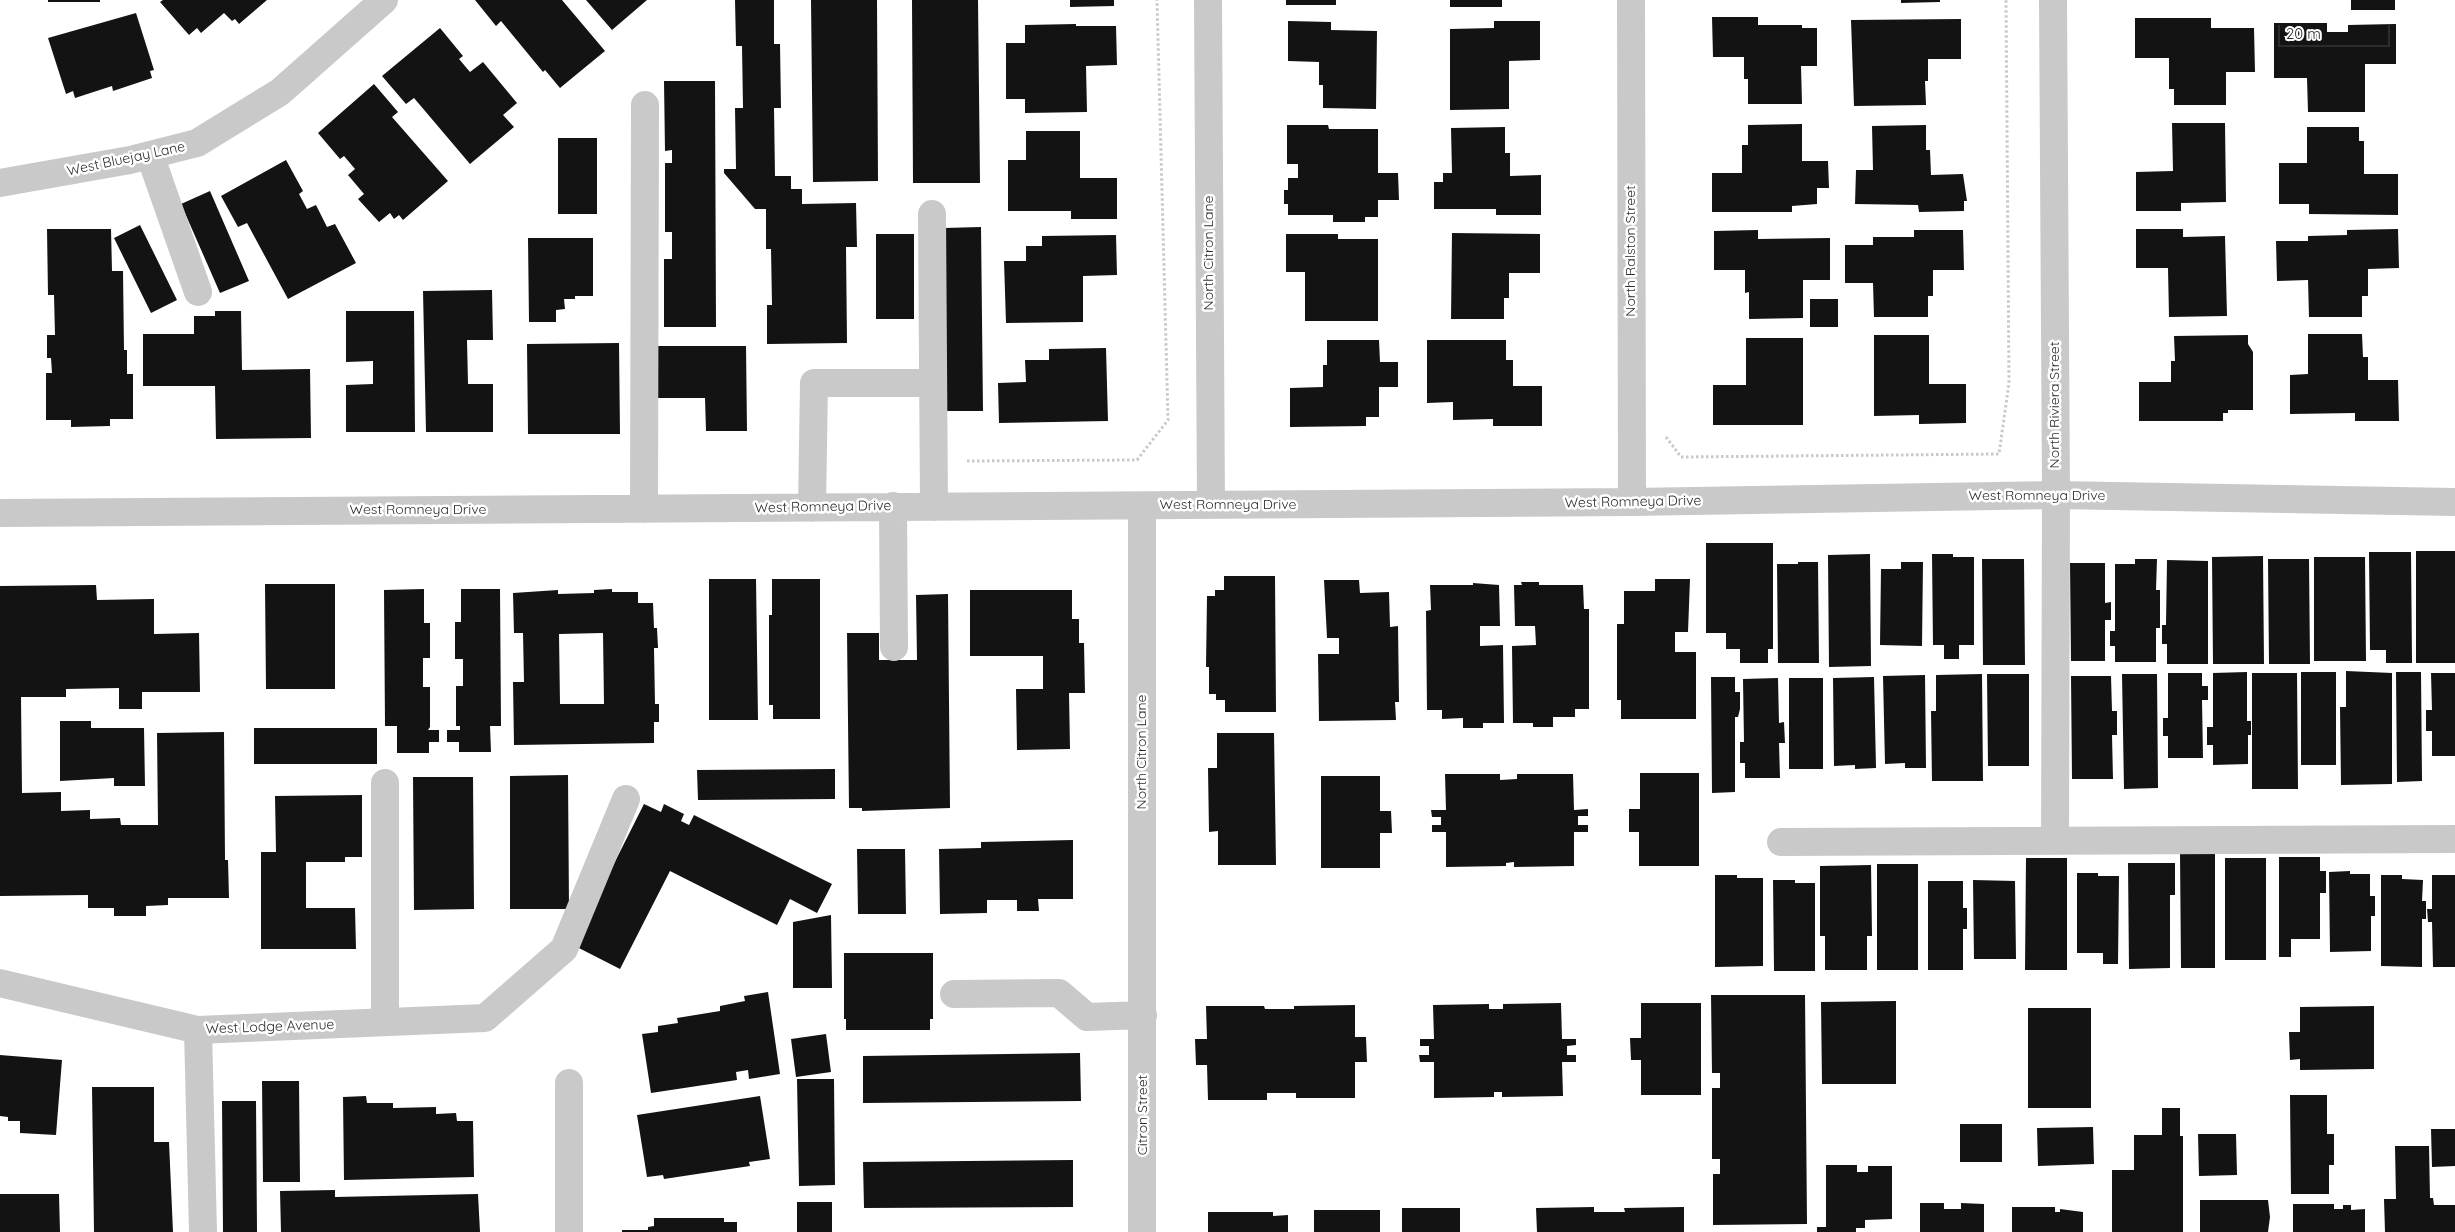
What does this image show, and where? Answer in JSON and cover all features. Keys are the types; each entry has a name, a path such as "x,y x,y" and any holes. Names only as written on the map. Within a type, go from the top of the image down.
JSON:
{"street":[{"name":"West Bluejay Lane","path":"0,183 150,155 197,143 280,92 384,0"},
{"name":"North Citron Lane","path":"1208,0 1211,505"},
{"name":"North Ralston Street","path":"1631,0 1632,502"},
{"name":"North Riviera Street","path":"2052,0 2056,495 2055,840"},
{"path":"644,509 646,105"},
{"path":"150,155 198,292"},
{"path":"932,214 934,507"},
{"path":"812,508 814,383 933,383"},
{"name":"West Romneya Drive","path":"0,513 1632,502 2056,495 2455,502"},
{"path":"894,506 894,647"},
{"name":"North Citron Lane","path":"1142,506 1143,1006"},
{"path":"385,782 385,1022"},
{"name":"West Lodge Avenue","path":"0,983 198,1030 485,1018 564,949 626,799"},
{"path":"1781,842 2455,839"},
{"path":"954,994 1059,993 1087,1017 1143,1006"},
{"name":"Citron Street","path":"1142,1232 1143,1006"},
{"path":"198,1030 203,1232"},
{"path":"569,1084 569,1232"}],"path":[{"path":"934,461 1137,460 1168,420 1157,0"},
{"path":"1664,434 1681,457 1999,454 2009,383 2006,0"}],"building":[{"path":"48,0 100,0 100,2 48,2"},
{"path":"163,0 267,0 239,24 235,19 232,21 224,13 201,33 197,28 189,35 160,2"},
{"path":"475,0 562,0 605,51 560,88 545,70 543,72 501,21 496,26"},
{"path":"586,0 647,0 612,30"},
{"path":"735,0 774,0 774,44 780,44 781,108 774,108 775,176 791,176 791,189 802,189 802,204 856,203 857,247 846,247 847,343 767,344 767,305 772,305 771,249 766,249 766,209 755,209 724,173 724,169 736,169 735,108 743,108 742,46 736,46"},
{"path":"811,0 877,0 878,181 813,182"},
{"path":"912,0 978,0 980,183 913,183"},
{"path":"1070,0 1114,0 1114,6 1070,7"},
{"path":"1286,0 1336,0 1336,5 1286,5"},
{"path":"1450,0 1502,0 1502,7 1450,7"},
{"path":"1901,0 1940,0 1940,2 1901,3"},
{"path":"2351,0 2395,0 2395,10 2351,10"},
{"path":"136,13 154,70 150,71 152,78 113,91 112,86 75,98 73,91 66,94 48,38"},
{"path":"1712,17 1758,17 1758,25 1802,25 1802,28 1817,28 1817,66 1801,66 1802,104 1748,104 1748,79 1744,79 1744,57 1713,57"},
{"path":"2135,18 2211,18 2211,28 2254,28 2255,72 2226,72 2226,105 2174,105 2174,89 2169,89 2169,58 2135,58"},
{"path":"1961,19 1961,59 1928,59 1928,81 1925,81 1926,105 1854,106 1851,20"},
{"path":"1288,21 1331,22 1331,30 1377,31 1376,109 1323,108 1323,85 1319,85 1319,62 1288,61"},
{"path":"1494,21 1540,21 1540,60 1509,61 1509,109 1450,110 1450,29 1494,28"},
{"path":"2274,23 2327,23 2327,32 2348,32 2348,25 2396,24 2396,64 2365,64 2365,112 2308,112 2307,78 2274,78"},
{"path":"1076,24 1076,26 1116,26 1117,65 1086,66 1087,112 1025,113 1025,99 1006,99 1006,43 1025,43 1025,25"},
{"path":"440,28 463,56 459,59 470,72 483,62 517,103 503,115 514,127 470,164 414,98 406,104 382,76"},
{"path":"664,81 715,81 716,327 664,327 664,259 672,259 672,232 665,232 665,163 672,163 672,150 665,151"},
{"path":"374,84 398,112 392,117 448,181 403,220 399,215 394,219 390,213 379,222 358,199 364,194 348,175 355,169 344,156 340,159 318,133"},
{"path":"2172,123 2225,123 2226,202 2181,203 2181,211 2136,211 2136,172 2173,171"},
{"path":"1802,124 1802,161 1828,161 1829,188 1817,188 1817,204 1792,206 1792,212 1712,212 1712,173 1742,173 1742,145 1748,145 1748,125"},
{"path":"1287,125 1328,125 1329,129 1378,129 1378,173 1398,173 1399,200 1378,200 1378,217 1365,217 1365,222 1333,222 1333,215 1288,215 1288,204 1284,204 1284,190 1288,190 1288,178 1298,178 1298,164 1287,164"},
{"path":"1926,125 1926,150 1930,150 1931,175 1963,174 1967,201 1964,201 1964,211 1919,212 1918,205 1855,204 1856,170 1873,170 1872,126"},
{"path":"1505,127 1505,153 1510,153 1510,176 1541,175 1541,215 1496,215 1496,209 1434,209 1434,182 1443,182 1443,173 1452,173 1451,128"},
{"path":"2307,127 2359,127 2359,141 2364,141 2364,174 2398,174 2398,215 2309,214 2309,204 2279,204 2279,163 2307,163"},
{"path":"1026,131 1080,131 1080,178 1117,178 1117,219 1071,219 1071,211 1008,211 1008,160 1026,160"},
{"path":"558,138 597,138 597,214 558,214"},
{"path":"286,160 303,191 299,194 307,209 316,205 327,227 335,224 356,263 288,299 247,223 238,227 221,196"},
{"path":"210,191 249,281 220,293 181,204"},
{"path":"140,225 177,300 151,313 114,238"},
{"path":"981,227 983,411 946,411 944,228"},
{"path":"47,229 111,229 112,271 123,271 124,350 127,350 127,374 133,374 133,419 110,419 110,426 71,427 71,420 46,420 46,373 52,373 51,358 47,358 47,335 55,335 54,295 48,295"},
{"path":"2136,229 2183,229 2183,237 2225,236 2227,316 2169,317 2168,268 2136,268"},
{"path":"2398,229 2399,268 2368,269 2368,296 2362,296 2362,317 2309,317 2308,280 2277,281 2276,241 2308,241 2308,236 2347,235 2347,230"},
{"path":"1758,230 1758,239 1830,238 1830,280 1803,280 1803,318 1749,319 1749,292 1745,293 1745,270 1714,270 1714,231"},
{"path":"1914,230 1963,230 1964,270 1933,270 1933,296 1928,296 1928,317 1874,317 1873,283 1845,283 1845,245 1873,245 1873,237 1914,237"},
{"path":"1452,233 1540,234 1540,273 1509,273 1509,298 1504,298 1504,319 1451,319"},
{"path":"876,234 914,234 914,319 876,319"},
{"path":"1286,234 1338,234 1338,239 1378,239 1378,321 1305,321 1305,272 1286,272"},
{"path":"1116,235 1117,275 1083,276 1083,322 1006,323 1004,261 1026,261 1026,246 1042,246 1042,236"},
{"path":"528,238 593,238 593,296 575,296 575,299 564,299 565,309 556,310 556,322 529,322"},
{"path":"492,290 493,340 467,340 468,384 493,384 493,432 426,432 423,291"},
{"path":"1810,299 1838,299 1838,327 1810,327"},
{"path":"215,311 241,311 242,370 310,369 311,438 216,439 215,386 143,386 143,334 194,334 194,316 215,316"},
{"path":"346,311 414,311 415,432 346,432 346,385 373,384 373,361 346,362"},
{"path":"2308,334 2362,334 2363,357 2368,357 2368,380 2398,380 2399,421 2355,421 2355,413 2290,414 2290,375 2308,374"},
{"path":"1874,335 1929,335 1929,384 1966,384 1966,423 1919,424 1919,415 1874,416"},
{"path":"2248,335 2248,344 2253,352 2253,410 2228,410 2228,413 2223,413 2223,421 2139,421 2139,382 2171,382 2171,361 2175,361 2174,336"},
{"path":"1746,338 1803,338 1803,425 1713,425 1713,385 1746,385"},
{"path":"1327,340 1379,340 1380,362 1398,362 1398,387 1379,387 1379,417 1366,417 1366,426 1290,427 1290,388 1323,387 1323,365 1327,365"},
{"path":"1427,340 1506,340 1506,360 1513,360 1513,386 1542,386 1542,426 1493,426 1493,419 1453,420 1453,402 1427,403"},
{"path":"619,343 620,434 528,434 527,344"},
{"path":"657,346 746,346 747,431 706,431 705,398 657,398"},
{"path":"1106,348 1108,421 999,423 998,383 1026,382 1025,360 1049,360 1049,349"},
{"path":"1706,543 1773,543 1773,649 1768,649 1768,663 1740,663 1740,649 1726,649 1726,633 1706,633"},
{"path":"2416,551 2455,551 2455,663 2416,663"},
{"path":"2369,552 2411,552 2412,663 2386,663 2386,650 2370,650"},
{"path":"1870,554 1871,666 1829,667 1828,555"},
{"path":"1932,554 1974,557 1974,645 1959,645 1959,659 1944,659 1944,645 1933,645"},
{"path":"2263,556 2264,664 2213,664 2212,557"},
{"path":"2314,557 2365,557 2366,661 2314,661"},
{"path":"1982,559 2024,559 2025,665 1983,665"},
{"path":"2135,559 2157,559 2156,590 2160,590 2160,628 2156,628 2156,662 2115,662 2115,646 2110,646 2110,631 2115,631 2115,564 2135,564"},
{"path":"2268,559 2309,559 2310,664 2269,664"},
{"path":"2167,560 2208,561 2208,664 2167,664 2167,644 2162,644 2162,625 2166,625"},
{"path":"1798,562 1818,562 1819,663 1778,663 1777,564 1798,564"},
{"path":"1901,562 1923,562 1922,646 1880,645 1881,569 1901,569"},
{"path":"2070,563 2105,563 2105,603 2111,602 2111,620 2105,620 2105,661 2071,661"},
{"path":"1224,576 1275,576 1276,712 1225,712 1225,700 1216,700 1216,694 1209,694 1209,667 1206,667 1207,596 1215,596 1215,590 1224,590"},
{"path":"709,579 756,579 758,720 709,720"},
{"path":"772,579 820,579 820,719 773,719 773,705 769,705 769,615 772,615"},
{"path":"1655,579 1690,579 1688,632 1675,632 1675,652 1696,652 1696,719 1621,719 1621,700 1617,700 1617,624 1624,624 1624,591 1655,591"},
{"path":"1324,580 1359,580 1360,593 1389,592 1390,627 1398,626 1399,702 1395,702 1396,720 1319,721 1318,654 1339,654 1339,638 1327,638"},
{"path":"1521,582 1539,582 1539,585 1583,585 1584,609 1589,609 1589,709 1575,709 1575,717 1553,717 1553,727 1533,727 1533,723 1513,723 1512,646 1536,645 1535,626 1515,626 1514,585 1522,585"},
{"path":"1473,583 1499,585 1500,626 1480,626 1480,646 1503,645 1504,723 1483,723 1483,728 1463,728 1463,718 1442,719 1442,710 1427,710 1426,611 1431,610 1430,585 1473,585"},
{"path":"265,584 335,584 335,689 266,689"},
{"path":"96,585 97,600 154,599 154,634 199,633 200,692 142,692 142,709 119,709 119,688 66,689 66,697 21,697 22,793 61,792 61,811 90,810 90,819 120,818 121,825 158,825 157,733 224,732 225,860 228,860 229,898 168,898 168,905 146,906 146,916 114,916 114,908 88,908 88,895 0,896 0,586"},
{"path":"424,589 424,623 430,623 430,658 423,658 423,687 430,687 430,727 428,730 439,730 439,742 429,742 429,753 397,753 397,726 385,726 384,590"},
{"path":"461,589 500,589 501,726 490,726 491,752 459,752 459,742 447,742 447,730 460,730 460,726 456,726 456,686 463,686 463,659 455,659 455,622 461,622"},
{"path":"612,589 612,592 638,592 638,603 653,603 654,628 657,628 658,648 654,648 655,704 659,704 659,722 654,722 654,743 514,745 513,682 524,682 523,633 514,633 513,593 558,590 558,594 594,593 594,590","holes":["603,633 604,704 560,704 559,634"]},
{"path":"970,590 1072,590 1072,619 1079,619 1079,643 1084,643 1085,693 1069,693 1070,749 1017,750 1016,689 1043,689 1043,656 970,656"},
{"path":"948,594 950,808 862,811 862,808 849,808 847,633 879,633 879,660 917,660 916,595"},
{"path":"2346,671 2392,673 2392,784 2341,785 2340,707 2346,707"},
{"path":"2247,672 2247,721 2251,721 2251,735 2248,735 2248,764 2213,765 2213,745 2207,745 2207,727 2213,727 2213,673"},
{"path":"2301,672 2336,672 2336,765 2301,765"},
{"path":"2396,672 2421,672 2422,781 2397,782"},
{"path":"2168,673 2202,673 2202,686 2208,686 2208,700 2202,700 2203,758 2168,758 2168,736 2163,736 2163,718 2168,718"},
{"path":"2252,673 2297,673 2298,789 2252,789"},
{"path":"2431,673 2455,673 2455,756 2432,756 2432,731 2426,731 2426,710 2432,710"},
{"path":"1982,674 1983,781 1932,781 1931,711 1936,711 1936,675"},
{"path":"1987,674 2029,674 2029,766 1988,766"},
{"path":"2122,674 2157,674 2158,788 2124,789"},
{"path":"1925,675 1926,768 1905,768 1905,763 1885,764 1883,676"},
{"path":"2071,676 2111,676 2112,711 2117,711 2117,735 2112,735 2113,779 2072,779"},
{"path":"1711,677 1735,677 1735,692 1740,692 1740,709 1738,717 1735,717 1735,792 1712,793"},
{"path":"1874,677 1876,768 1855,769 1855,765 1834,766 1833,678"},
{"path":"1778,678 1779,723 1784,722 1785,743 1779,743 1780,778 1745,778 1745,763 1740,763 1740,742 1744,742 1743,679"},
{"path":"1789,678 1823,678 1823,769 1789,769"},
{"path":"60,721 91,721 91,728 144,728 145,786 114,786 114,778 60,781"},
{"path":"254,728 377,728 377,764 254,764"},
{"path":"1217,733 1274,733 1276,865 1218,865 1218,831 1209,832 1208,768 1217,768"},
{"path":"835,769 835,799 698,800 697,770"},
{"path":"1640,773 1699,773 1699,866 1639,866 1639,832 1629,832 1629,809 1640,809"},
{"path":"1445,774 1500,774 1500,780 1517,779 1517,774 1573,774 1574,810 1588,809 1588,816 1578,816 1578,825 1588,825 1588,832 1574,832 1574,866 1514,867 1514,862 1506,863 1506,866 1446,867 1446,832 1432,832 1432,825 1441,825 1441,817 1432,817 1431,810 1446,810"},
{"path":"568,775 569,909 510,909 510,776"},
{"path":"1321,776 1380,776 1380,811 1391,811 1392,833 1380,833 1380,868 1321,868"},
{"path":"413,777 473,777 474,909 414,910"},
{"path":"362,795 362,857 345,857 345,862 306,862 306,908 355,908 356,949 261,949 261,852 276,852 275,796"},
{"path":"644,804 661,812 664,804 684,814 681,821 689,825 694,815 832,884 817,913 790,899 777,925 670,871 620,969 573,945"},
{"path":"1073,840 1073,899 1038,899 1039,911 1017,911 1017,900 987,900 987,913 940,914 939,849 981,848 981,842"},
{"path":"857,849 905,849 906,914 858,914"},
{"path":"2180,853 2215,853 2215,968 2181,968"},
{"path":"2279,857 2320,857 2320,871 2326,871 2326,893 2320,893 2320,939 2291,939 2291,957 2279,957"},
{"path":"2026,858 2067,858 2067,970 2025,970"},
{"path":"2225,858 2266,858 2266,960 2225,960"},
{"path":"2128,863 2175,863 2175,895 2170,895 2170,968 2129,969"},
{"path":"1877,864 1918,864 1918,970 1877,970"},
{"path":"1871,865 1872,936 1867,936 1867,970 1825,970 1825,936 1820,936 1820,866"},
{"path":"2350,871 2350,874 2370,874 2370,896 2375,896 2375,916 2371,916 2371,951 2330,952 2329,872"},
{"path":"2077,873 2119,876 2118,964 2103,964 2103,953 2077,953"},
{"path":"1715,875 1737,875 1737,878 1763,878 1763,966 1715,967"},
{"path":"2381,875 2402,875 2402,879 2423,880 2422,901 2426,901 2426,919 2422,919 2422,967 2381,966"},
{"path":"2432,875 2455,875 2455,967 2433,967 2432,922 2428,922 2427,909 2432,909"},
{"path":"1773,880 1795,880 1795,883 1815,883 1815,971 1774,971"},
{"path":"1973,880 2015,881 2016,959 1974,959"},
{"path":"1928,881 1963,881 1963,908 1967,908 1967,929 1963,929 1963,970 1928,970"},
{"path":"831,915 832,988 793,988 793,922"},
{"path":"844,953 933,953 933,1019 930,1019 930,1030 846,1030 846,1019 844,1019"},
{"path":"768,992 780,1074 749,1079 748,1070 736,1072 737,1080 651,1093 642,1034 658,1032 658,1026 678,1023 677,1018 720,1011 720,1006 745,1001 744,996"},
{"path":"1711,995 1805,995 1807,1224 1713,1225 1713,1174 1720,1174 1720,1159 1712,1159 1712,1088 1720,1088 1720,1073 1712,1073"},
{"path":"1896,1001 1896,1084 1822,1084 1821,1002"},
{"path":"1561,1003 1562,1039 1576,1039 1576,1045 1567,1046 1567,1055 1576,1055 1576,1062 1562,1062 1563,1096 1502,1097 1502,1092 1494,1092 1494,1097 1434,1098 1434,1062 1420,1062 1419,1055 1429,1055 1429,1046 1420,1046 1420,1039 1434,1039 1433,1005 1489,1004 1489,1009 1503,1009 1503,1004"},
{"path":"1641,1003 1701,1003 1701,1095 1641,1095 1641,1060 1631,1060 1630,1038 1641,1038"},
{"path":"1355,1005 1355,1037 1366,1037 1367,1062 1355,1062 1355,1098 1296,1098 1296,1093 1267,1093 1267,1100 1208,1100 1207,1065 1196,1065 1195,1039 1207,1039 1206,1006 1264,1006 1265,1009 1294,1009 1294,1006"},
{"path":"2374,1006 2374,1069 2300,1070 2300,1059 2290,1060 2289,1032 2300,1032 2300,1007"},
{"path":"2028,1008 2091,1008 2091,1108 2028,1108"},
{"path":"826,1034 831,1072 796,1077 791,1039"},
{"path":"1080,1053 1081,1101 863,1103 863,1056"},
{"path":"0,1055 62,1060 56,1135 20,1133 20,1121 8,1121 8,1117 0,1116"},
{"path":"797,1079 834,1079 835,1185 799,1186"},
{"path":"262,1081 299,1081 300,1182 263,1182"},
{"path":"92,1087 154,1087 154,1142 169,1142 173,1232 94,1232"},
{"path":"2290,1095 2327,1095 2327,1134 2334,1134 2334,1165 2329,1165 2329,1194 2291,1194"},
{"path":"366,1096 367,1103 393,1103 393,1108 436,1107 436,1114 456,1113 457,1121 473,1121 474,1177 344,1180 343,1097"},
{"path":"760,1096 770,1159 749,1162 750,1166 664,1179 663,1175 647,1177 637,1115"},
{"path":"222,1101 256,1101 257,1232 223,1232"},
{"path":"2162,1108 2180,1108 2180,1136 2183,1136 2183,1232 2112,1232 2112,1170 2134,1170 2134,1135 2162,1135"},
{"path":"1960,1124 2002,1124 2002,1162 1960,1162"},
{"path":"2093,1127 2094,1164 2038,1166 2037,1128"},
{"path":"2431,1129 2455,1129 2455,1166 2432,1167"},
{"path":"2198,1134 2236,1134 2237,1175 2199,1176"},
{"path":"2395,1146 2429,1146 2430,1198 2433,1198 2434,1205 2455,1205 2455,1232 2385,1232 2384,1199 2396,1199"},
{"path":"1073,1160 1073,1207 864,1208 863,1162"},
{"path":"1826,1165 1857,1165 1857,1172 1868,1172 1868,1166 1892,1166 1892,1219 1865,1220 1865,1228 1856,1228 1856,1232 1817,1232 1817,1227 1826,1227"},
{"path":"335,1190 335,1197 478,1194 480,1232 281,1232 280,1191"},
{"path":"0,1194 59,1194 60,1232 0,1232"},
{"path":"2200,1200 2268,1200 2270,1217 2268,1232 2200,1232"},
{"path":"797,1202 832,1202 832,1232 797,1232"},
{"path":"1920,1203 1944,1203 1944,1209 1961,1209 1961,1203 1984,1204 1984,1232 1920,1232"},
{"path":"2293,1204 2334,1204 2334,1209 2343,1209 2343,1205 2351,1205 2351,1210 2365,1209 2365,1232 2293,1232"},
{"path":"1594,1207 1594,1212 1625,1212 1624,1208 1684,1207 1684,1232 1537,1232 1536,1208"},
{"path":"2012,1207 2055,1207 2055,1212 2060,1212 2060,1209 2083,1212 2083,1232 2012,1232"},
{"path":"1402,1208 1460,1208 1460,1232 1402,1232"},
{"path":"1314,1210 1380,1210 1380,1232 1314,1232"},
{"path":"1208,1212 1273,1212 1273,1216 1288,1215 1288,1232 1208,1232"},
{"path":"654,1218 724,1218 724,1222 737,1222 737,1232 622,1232 622,1230 648,1230 648,1227 654,1226"}]}
